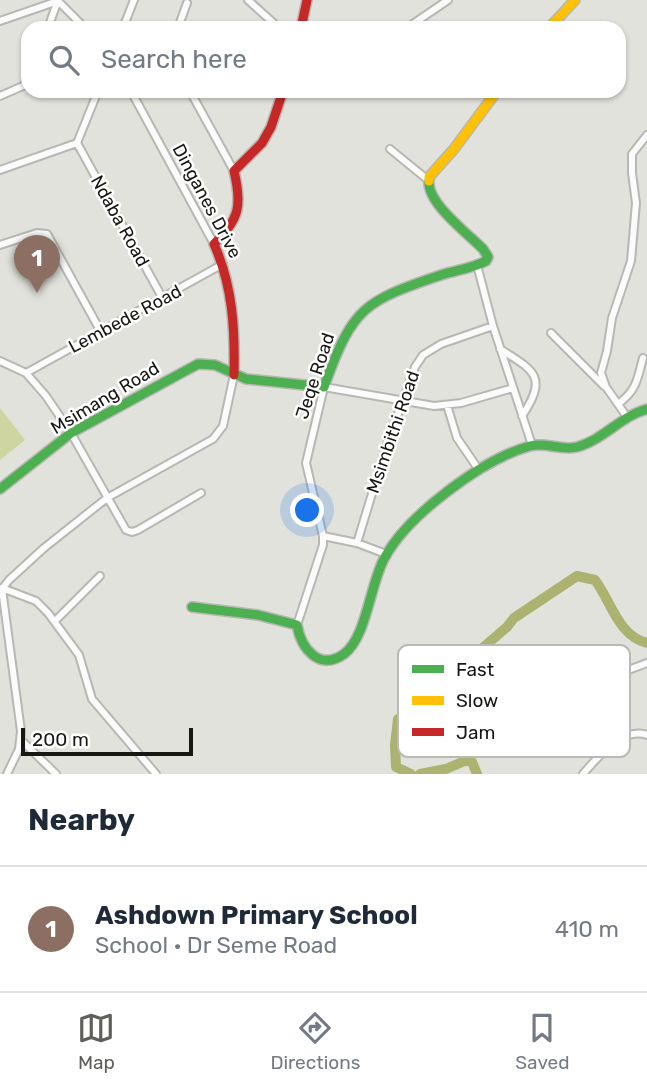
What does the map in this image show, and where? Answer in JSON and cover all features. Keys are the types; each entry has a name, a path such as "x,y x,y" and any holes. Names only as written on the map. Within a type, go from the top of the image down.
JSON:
{"street":[{"path":"0,21 58,0"},
{"path":"50,21 58,0"},
{"path":"58,0 78,21"},
{"path":"126,21 134,0"},
{"path":"248,0 271,21"},
{"path":"302,21 307,0"},
{"path":"417,21 448,0"},
{"path":"556,21 575,0"},
{"path":"181,21 187,3"},
{"path":"0,96 21,87"},
{"path":"0,170 77,143 95,98"},
{"name":"Dinganes Drive","path":"135,98 224,264 230,282 234,313 234,375"},
{"path":"194,98 234,171 238,197 238,215 232,228 214,244"},
{"path":"234,171 262,143 271,127 281,98"},
{"path":"492,98 428,180 428,189 435,202 487,254 487,260 477,265 493,326 531,445"},
{"path":"606,387 601,373 607,354 610,323 629,269 633,247 636,204 632,159 634,151 647,135"},
{"name":"Ndaba Road","path":"77,143 163,299"},
{"path":"390,149 428,180"},
{"path":"0,245 37,233 47,234 101,332"},
{"name":"Lembede Road","path":"26,373 224,264"},
{"name":"Jeqe Road","path":"323,536 306,463 324,387 343,335 355,317 379,297 477,265"},
{"name":"Msimbithi Road","path":"357,543 411,373 423,355 452,340 493,326"},
{"path":"551,333 606,387 627,417"},
{"path":"500,349 528,367 536,379 534,398 522,416"},
{"path":"618,404 631,394 643,358"},
{"path":"0,361 26,373 33,380 71,433 123,526 132,531 201,494"},
{"name":"Msimang Road","path":"0,489 71,433 198,364 215,365 234,375 256,381 324,387"},
{"path":"1,588 44,548 107,498 200,448 218,434 226,416 234,375"},
{"path":"324,387 402,402 447,405 513,388"},
{"path":"447,405 457,438 479,470"},
{"path":"386,554 357,543 323,536 321,553 298,625 304,650 314,658 335,657 351,648 360,630 369,596 386,554 429,508 479,470 531,445 576,447 627,417 647,410"},
{"path":"55,621 100,576"},
{"path":"1,588 36,601 55,621 83,661 92,699 156,774"},
{"path":"1,588 21,740 7,774"},
{"path":"192,607 258,615 298,625"},
{"path":"630,669 647,663"},
{"path":"21,740 56,774"},
{"path":"583,774 600,757"}],"green space":[{"path":"0,408 25,440 0,460"}],"waterway":[{"path":"486,645 514,618 577,576 595,580 622,626 637,639 647,643"},
{"path":"398,719 396,767 411,774"},
{"path":"420,774 446,769 467,760 472,762 477,774"}],"traffic: fast":[{"path":"0,489 71,433 198,364 215,365 246,379 324,387 344,339 365,310 396,292 486,261 488,257 483,249 434,199 429,181"},
{"path":"192,607 258,615 297,625 303,642 313,655 319,659 335,659 352,646 358,635 385,557 411,524 448,491 511,453 536,445 577,447 647,409"}],"traffic: slow":[{"path":"556,21 575,0"},
{"path":"429,181 429,177 454,149 492,98"}],"traffic: jam":[{"path":"302,21 307,0"},
{"path":"234,375 232,308 214,244 229,227 237,211 238,193 234,171 262,143 271,127 281,98"}],"place":[{"name":"Ashdown Primary School","path":"37,293"}]}
